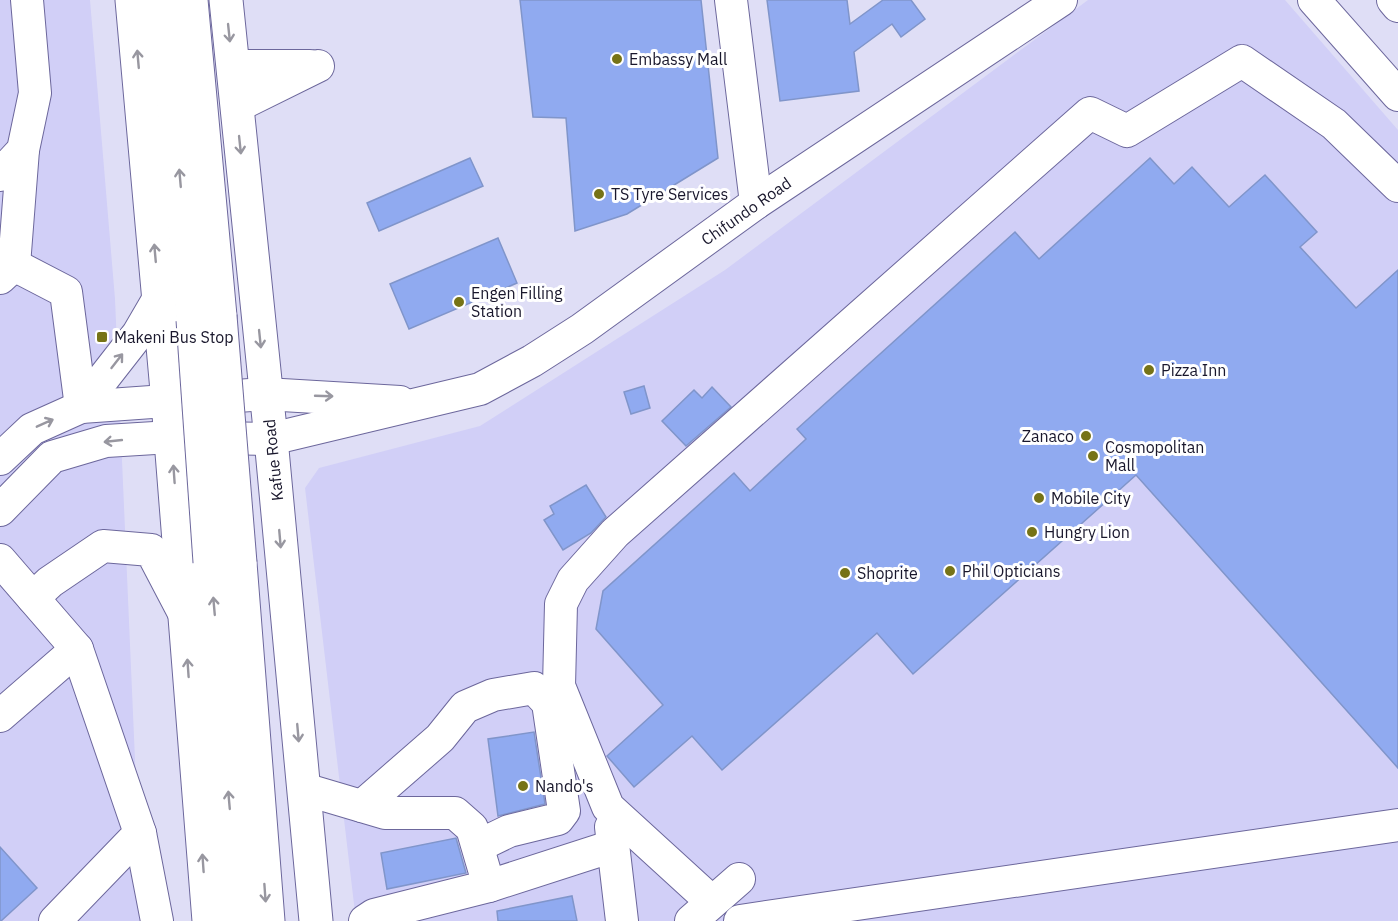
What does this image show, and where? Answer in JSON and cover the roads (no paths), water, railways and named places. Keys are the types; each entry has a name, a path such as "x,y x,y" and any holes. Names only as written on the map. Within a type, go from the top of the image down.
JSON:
{"main road":[{"path":"132,0 171,437 209,921"},
{"path":"164,0 206,318"},
{"path":"191,0 206,318 225,562 239,921"},
{"name":"Kafue Road","path":"226,0 271,439 316,921"},
{"path":"225,562 267,921"}],"street":[{"path":"27,0 35,93 23,150 7,272 66,292 81,407"},
{"path":"731,0 756,203"},
{"name":"Chifundo Road","path":"0,510 52,457 106,441 171,437 271,439 480,389 532,361 582,328 756,203 1061,0"},
{"path":"1314,0 1398,95"},
{"path":"1393,0 1398,6"},
{"path":"622,921 608,807 559,686 561,604 573,580 615,533 1090,113 1126,131 1242,61 1334,124 1398,186"},
{"path":"233,66 318,66 237,106"},
{"path":"0,175 23,150"},
{"path":"0,459 32,429 81,407 138,334 159,298"},
{"name":"Chifundo Road","path":"81,407 265,394 366,398 424,404"},
{"path":"33,598 50,582 103,546 151,550 184,613"},
{"path":"0,560 77,649 140,833 157,921"},
{"path":"0,716 77,649"},
{"path":"362,806 440,738 465,707 493,695 534,688 548,703 564,812 558,819 509,831 478,846"},
{"path":"304,789 385,813 455,813 472,828 489,886"},
{"path":"608,807 702,912 739,879 743,921 1398,825"},
{"path":"54,921 140,833"},
{"path":"365,921 374,915 489,886 613,846"}],"place":[{"name":"Embassy Mall","path":"617,59"},
{"name":"TS Tyre Services","path":"599,194"},
{"name":"Engen Filling Station","path":"459,302"},
{"name":"Makeni Bus Stop","path":"102,337"},
{"name":"Pizza Inn","path":"1149,370"},
{"name":"Zanaco","path":"1086,436"},
{"name":"Cosmopolitan Mall","path":"1093,456"},
{"name":"Mobile City","path":"1039,498"},
{"name":"Hungry Lion","path":"1032,532"},
{"name":"Phil Opticians","path":"950,571"},
{"name":"Shoprite","path":"845,573"},
{"name":"Nando's","path":"523,786"}]}
